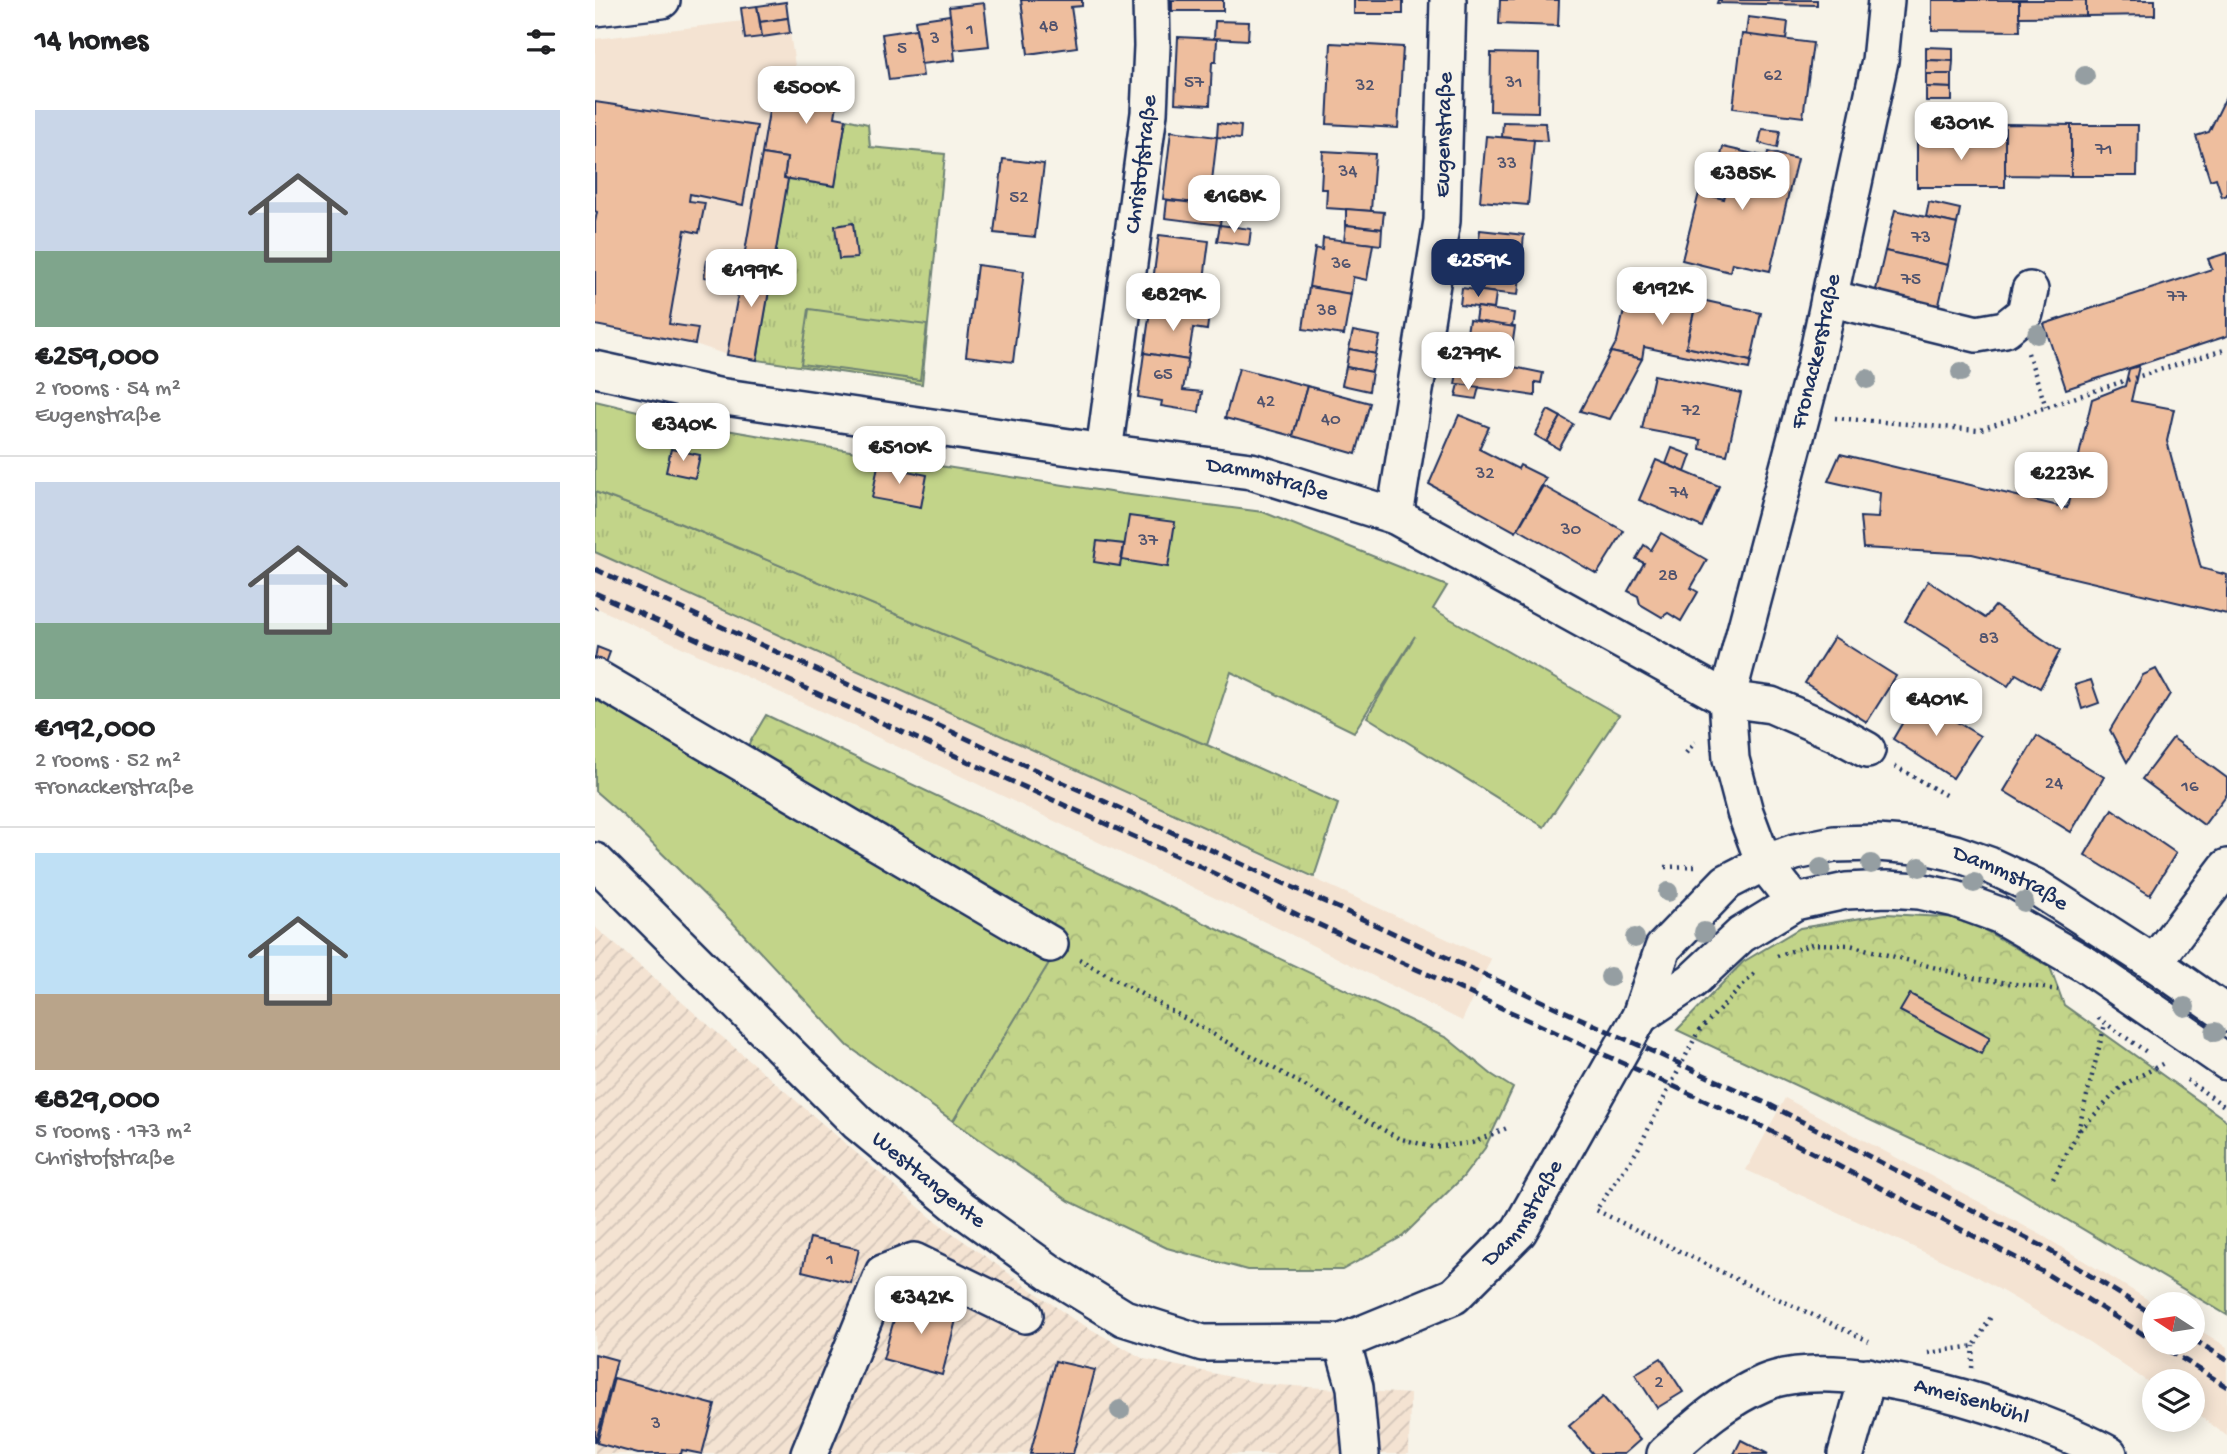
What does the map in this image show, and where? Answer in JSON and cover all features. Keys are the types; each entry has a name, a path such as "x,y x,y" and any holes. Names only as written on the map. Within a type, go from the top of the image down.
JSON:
{"street":[{"path":"595,8 661,0"},
{"name":"Christofstraße","path":"1104,452 1149,113 1151,0"},
{"name":"Eugenstraße","path":"1395,516 1442,221 1448,0"},
{"name":"Fronackerstraße","path":"1727,699 1829,298 1880,61 1886,0"},
{"path":"1829,298 1977,334 2015,336 2025,313 2029,290"},
{"name":"Dammstraße","path":"595,369 718,396 1251,471 1395,516 1727,699"},
{"path":"595,677 1050,944"},
{"path":"1795,902 1764,863 1745,812 1731,759 1727,699 1771,705 1836,733 1867,750"},
{"name":"Dammstraße","path":"1342,1342 1454,1296 1519,1231 1640,1016 1663,948 1727,882 1764,863 1794,852 1849,843 1929,847 1955,853 2036,887 2227,1014"},
{"name":"Westtangente","path":"595,861 858,1123 963,1209 1051,1273 1124,1318 1203,1343 1342,1342"},
{"path":"2154,963 2227,867"},
{"name":"Dammstraße","path":"1640,1016 1692,981 1741,934 1795,902 1846,891 1919,891 1955,899 1999,915 2086,965 2227,1062"},
{"path":"810,1454 883,1273 914,1261 1025,1315"},
{"path":"1342,1342 1355,1387 1361,1454"},
{"path":"1846,1454 1874,1360"},
{"name":"Ameisenbühl","path":"1665,1454 1712,1411 1766,1382 1874,1360 1969,1400 2028,1418 2109,1454"}],"path":[{"path":"2015,336 2046,407"},
{"path":"1801,416 1978,430 2227,349"},
{"path":"1867,750 1947,796"},
{"path":"1050,944 1398,1138 1432,1147 1472,1143 1507,1128"},
{"path":"1769,958 1812,944 1850,945 1974,978 2071,992"},
{"path":"1760,968 1698,1032 1637,1151 1596,1210 1746,1284 1874,1360"},
{"path":"2053,1180 2078,1132 2105,1024"},
{"path":"2078,1132 2123,1084 2164,1063 2174,1071"},
{"path":"2185,1078 2227,1108"},
{"path":"1924,1353 1974,1346 1992,1315"}],"shaded area":[{"path":"743,21 746,39 790,33 796,72 776,69 762,154 788,179 757,360 727,355 695,344 595,325 595,39"},
{"path":"595,552 1491,959 1462,1021 1290,934 946,769 595,607"},
{"path":"595,927 934,1220 1073,1319 1144,1359 1265,1384 1410,1394 1409,1454 595,1454"},
{"path":"1785,1098 2043,1236 2142,1296 2142,1355 2205,1355 2205,1333 2227,1347 2227,1436 2205,1420 2205,1369 2142,1369 2142,1378 2089,1342 1978,1277 1746,1170"}],"green space":[{"path":"846,119 868,124 870,147 945,154 922,384 757,360 788,179 835,186"},
{"path":"809,309 927,325 920,380 801,364"},
{"path":"595,401 697,425 933,465 1263,512 1447,586 1433,609 1619,715 1544,827 1367,717 1415,636 1354,732 1231,672 1207,745 679,523 595,492"},
{"path":"595,492 679,523 1207,745 1338,804 1314,877 595,552"},
{"path":"595,687 1052,958 953,1121 848,1046 734,924 595,791"},
{"path":"766,715 1447,1038 1491,1074 1513,1088 1485,1148 1463,1177 1403,1236 1342,1270 1247,1270 1167,1248 1069,1201 953,1121 1065,934 746,749"},
{"path":"1886,914 1963,918 2050,967 2064,1005 2227,1121 2227,1315 2205,1302 2205,1292 2188,1292 2007,1184 1677,1030 1743,962 1800,928"}],"building":[{"path":"1021,0 1082,0 1082,6 1071,7 1077,47 1028,54"},
{"path":"1172,0 1223,0 1223,11 1172,11"},
{"path":"1354,0 1403,0 1403,14 1354,14"},
{"path":"1500,0 1559,0 1558,26 1499,24"},
{"path":"1718,0 1817,0 1817,5 1717,3"},
{"path":"1932,0 2019,0 2020,31 1932,30"},
{"path":"2019,0 2086,0 2086,16 2019,17"},
{"path":"2086,0 2155,0 2155,15 2086,16"},
{"path":"786,2 788,18 760,22 757,6"},
{"path":"984,3 989,46 954,50 949,7"},
{"path":"757,6 762,37 745,39 741,8"},
{"path":"950,15 955,60 921,64 915,20"},
{"path":"1748,17 1788,22 1786,40 1746,35"},
{"path":"788,18 790,33 762,37 760,22"},
{"path":"1215,21 1249,22 1248,40 1214,38"},
{"path":"916,29 923,76 889,80 882,34"},
{"path":"1742,34 1813,43 1803,117 1733,108"},
{"path":"1178,37 1217,39 1216,62 1212,62 1210,105 1175,103"},
{"path":"1331,43 1403,47 1398,128 1327,124"},
{"path":"1926,47 1953,48 1953,61 1926,60"},
{"path":"1491,53 1539,54 1538,112 1490,111"},
{"path":"1926,60 1953,61 1952,74 1926,74"},
{"path":"776,69 841,79 835,117 846,119 835,186 784,178 787,158 762,154"},
{"path":"1926,74 1952,74 1952,88 1926,87"},
{"path":"1926,87 1952,88 1952,101 1926,101"},
{"path":"2227,95 2227,195 2222,197 2216,178 2210,180 2196,136 2209,132"},
{"path":"595,102 757,126 743,205 690,194 689,201 705,203 699,233 685,230 669,324 698,328 695,344 595,325"},
{"path":"1503,122 1545,123 1547,141 1502,137"},
{"path":"1218,123 1241,126 1240,139 1217,137"},
{"path":"2005,124 2071,125 2071,176 2005,175"},
{"path":"2071,125 2138,125 2137,176 2071,176"},
{"path":"1762,129 1780,131 1777,148 1759,143"},
{"path":"1171,131 1217,137 1212,181 1222,182 1219,206 1163,199"},
{"path":"1486,136 1534,140 1528,205 1480,201"},
{"path":"1917,136 2005,136 2005,187 1917,187"},
{"path":"1723,147 1767,157 1768,152 1797,159 1770,271 1732,263 1730,272 1682,260 1699,193 1724,199 1728,185 1715,182"},
{"path":"1323,151 1375,154 1371,211 1326,208 1327,189 1321,189"},
{"path":"762,154 787,158 784,178 788,179 774,262 744,257"},
{"path":"1003,159 1044,164 1035,237 994,233"},
{"path":"1167,200 1222,206 1220,225 1165,218"},
{"path":"1929,202 1960,209 1957,224 1926,217"},
{"path":"1346,209 1384,212 1382,229 1346,225"},
{"path":"1895,210 1957,224 1948,265 1885,251"},
{"path":"853,223 857,258 839,259 835,226"},
{"path":"1220,225 1251,229 1249,245 1217,241"},
{"path":"1346,225 1382,229 1381,245 1344,241"},
{"path":"1480,230 1524,235 1518,295 1473,290"},
{"path":"1159,235 1209,241 1203,287 1153,281"},
{"path":"1323,238 1373,244 1367,280 1353,277 1351,294 1309,287 1315,248 1322,250"},
{"path":"1885,251 1948,265 1938,309 1875,294"},
{"path":"2227,253 2227,336 2066,389 2044,324 2212,269 2208,259"},
{"path":"744,257 774,262 757,360 727,355 742,283"},
{"path":"707,261 745,268 742,283 704,277"},
{"path":"977,265 1024,271 1013,362 966,356"},
{"path":"1630,285 1697,299 1686,347 1751,361 1749,369 1644,347 1642,359 1611,352 1617,341"},
{"path":"1309,287 1351,294 1344,335 1303,329"},
{"path":"1462,288 1496,293 1494,309 1460,305"},
{"path":"1697,299 1761,313 1751,361 1686,347"},
{"path":"1477,307 1514,313 1512,327 1475,321"},
{"path":"1172,308 1209,314 1207,330 1193,328 1188,360 1144,353 1150,311 1171,314"},
{"path":"1469,320 1515,327 1509,366 1543,373 1541,383 1535,382 1535,396 1455,384 1458,368 1461,369"},
{"path":"1353,331 1380,336 1376,354 1349,349"},
{"path":"1349,349 1376,354 1372,372 1346,367"},
{"path":"1611,352 1642,359 1610,419 1580,411"},
{"path":"1144,353 1188,360 1183,390 1202,392 1199,412 1161,406 1162,401 1138,397"},
{"path":"2139,366 2131,401 2174,409 2167,441 2201,568 2227,575 2227,614 1972,554 1863,548 1860,517 1878,518 1880,493 1828,481 1840,454 2067,508 2092,399 2125,386 2129,369"},
{"path":"1346,367 1372,372 1369,391 1342,385"},
{"path":"1239,368 1307,386 1293,436 1225,418"},
{"path":"1654,375 1741,393 1727,455 1700,449 1701,440 1642,429"},
{"path":"1459,384 1479,387 1476,399 1456,396"},
{"path":"1307,386 1370,403 1356,454 1293,436"},
{"path":"1548,410 1561,417 1547,442 1535,435"},
{"path":"1459,415 1489,427 1479,449 1518,469 1520,465 1546,478 1516,532 1429,484"},
{"path":"1561,417 1573,424 1559,449 1547,442"},
{"path":"1672,448 1691,455 1685,472 1666,464"},
{"path":"671,449 700,455 695,478 666,472"},
{"path":"1656,460 1719,486 1702,527 1639,500"},
{"path":"878,465 927,475 921,507 872,498"},
{"path":"1543,486 1624,531 1597,574 1518,529"},
{"path":"1129,516 1175,522 1168,567 1122,560"},
{"path":"1661,533 1707,560 1691,588 1698,592 1681,621 1668,613 1662,617 1640,604 1638,596 1628,591 1644,563 1636,559 1644,545 1651,550"},
{"path":"1097,541 1124,544 1120,566 1094,562"},
{"path":"1928,581 1985,618 1995,606 2060,651 2040,688 2016,674 2008,686 1905,621"},
{"path":"1834,637 1896,676 1867,722 1805,683"},
{"path":"597,647 610,652 606,663 595,659"},
{"path":"2156,669 2170,694 2127,762 2110,730 2143,675"},
{"path":"2091,680 2099,703 2082,709 2075,685"},
{"path":"1917,698 1980,736 1953,778 1893,739"},
{"path":"2037,736 2104,777 2071,832 2004,791"},
{"path":"2173,738 2227,778 2227,794 2204,825 2142,779"},
{"path":"2112,809 2176,853 2150,895 2085,855"},
{"path":"1910,994 1990,1037 1981,1054 1900,1011"},
{"path":"810,1238 859,1249 851,1283 802,1271"},
{"path":"900,1298 958,1312 942,1375 883,1359"},
{"path":"595,1354 617,1360 596,1441 595,1441"},
{"path":"1661,1358 1683,1392 1657,1408 1635,1374"},
{"path":"1055,1361 1095,1370 1073,1454 1030,1454"},
{"path":"614,1378 715,1405 702,1454 682,1450 681,1454 638,1454 597,1443"},
{"path":"1603,1397 1640,1440 1624,1454 1593,1454 1569,1426"},
{"path":"1741,1440 1768,1454 1734,1454"}],"railway":[{"path":"595,569 1770,1105 2042,1246 2142,1308"},
{"path":"595,593 1199,866 1302,917 1763,1127 2045,1273 2142,1334"},
{"path":"2205,1346 2227,1360"},
{"path":"2177,1355 2227,1387"}]}
